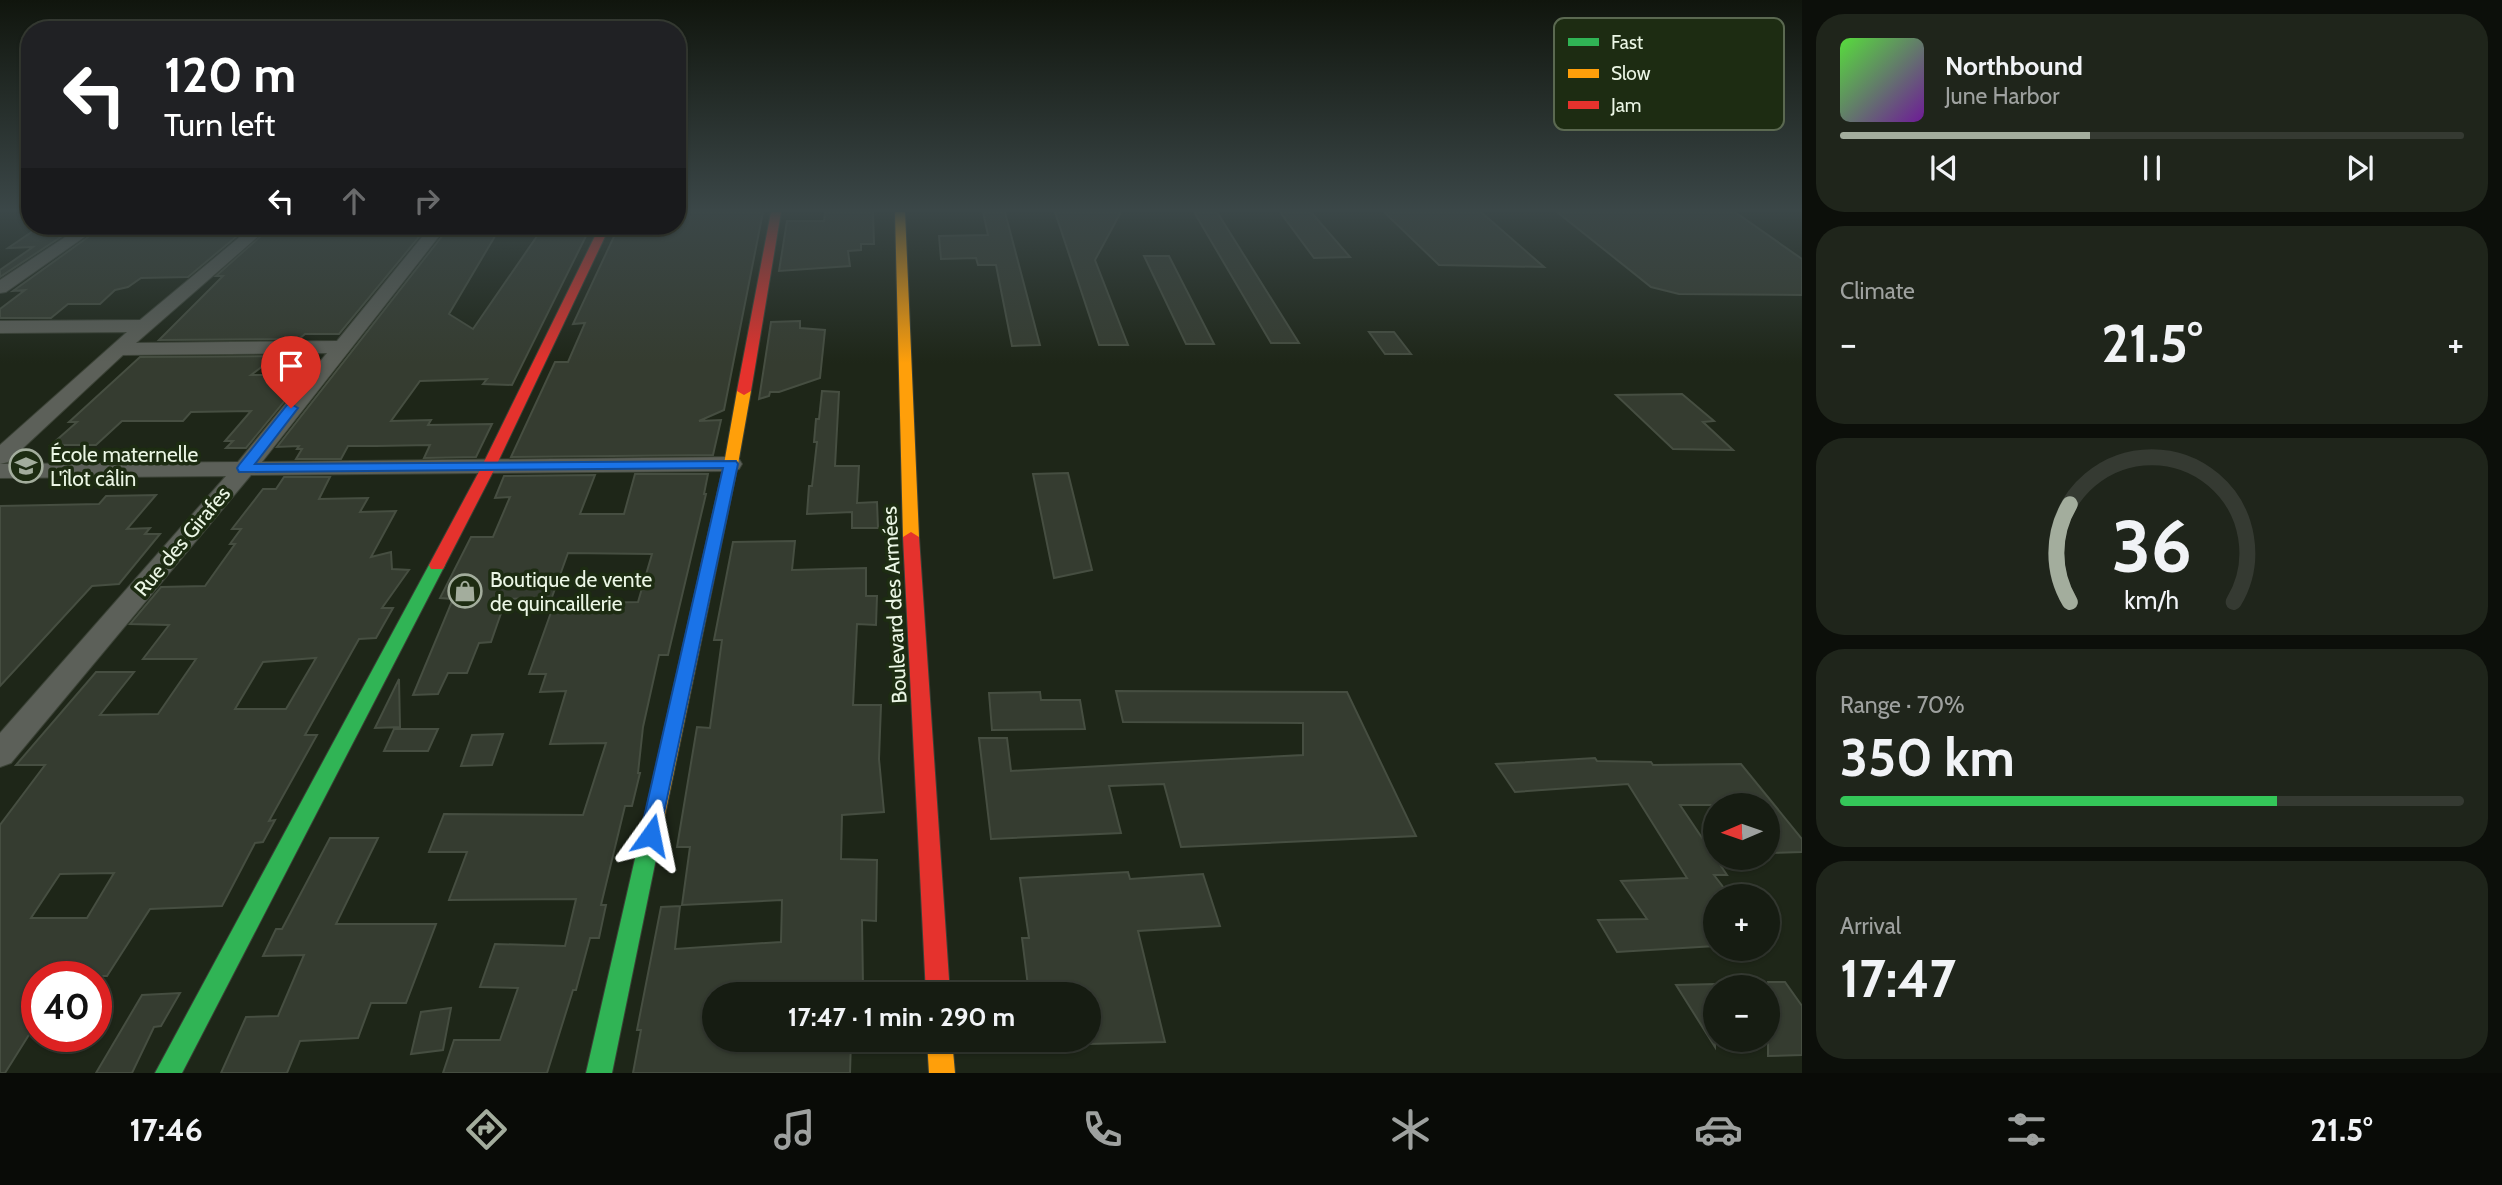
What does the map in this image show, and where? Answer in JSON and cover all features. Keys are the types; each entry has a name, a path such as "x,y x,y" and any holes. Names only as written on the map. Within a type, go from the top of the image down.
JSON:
{"street":[{"path":"0,288 38,262"},
{"path":"0,457 118,348 219,262"},
{"name":"Rue des Girafes","path":"0,754 244,468 409,262"},
{"path":"167,1073 488,468 588,262"},
{"path":"599,1073 731,464 767,262"},
{"name":"Boulevard des Armées","path":"901,262 907,460 937,982"},
{"path":"0,327 144,326"},
{"path":"118,348 339,347"},
{"path":"0,471 731,464"},
{"path":"941,1052 942,1073"}],"building":[{"path":"11,262 23,262 0,277 0,270"},
{"path":"53,262 206,262 188,277 141,278 128,287 115,290 100,304 68,304 51,318 0,318 0,309 25,290 13,291"},
{"path":"232,262 398,262 339,334 305,334 299,339 159,340 223,276 216,276"},
{"path":"422,262 480,262 449,314 473,329 519,262 573,262 512,385 483,384 487,379 420,381 391,421 431,420 428,425 492,424 476,457 424,458 430,445 348,446 341,459 296,459 302,449 297,449 299,446 277,447"},
{"path":"602,262 753,262 724,410 699,421 721,420 713,455 511,457 555,362 568,362 585,323 573,324"},
{"path":"780,262 849,262 850,266 779,271"},
{"path":"977,262 1018,262 1040,345 1012,346 996,265 978,265"},
{"path":"1072,262 1096,262 1128,345 1099,345"},
{"path":"1147,262 1172,262 1214,344 1186,344"},
{"path":"1223,262 1248,262 1299,343 1271,343"},
{"path":"1436,262 1538,262 1544,267 1439,265"},
{"path":"1620,262 1802,262 1802,295 1679,294 1651,287"},
{"path":"800,321 800,328 825,330 820,378 779,392 770,392 769,396 759,399 771,322"},
{"path":"1369,332 1394,332 1411,354 1385,354"},
{"path":"276,356 251,375 306,375 246,448 226,448 233,441 225,441 251,411 191,412 183,421 122,421 96,445 51,445 77,422 69,422 140,357"},
{"path":"822,391 839,392 835,466 859,466 857,503 877,502 878,528 852,528 852,512 807,514 817,442 814,442 816,419 819,419"},
{"path":"1682,394 1714,421 1703,422 1733,450 1673,449 1616,395"},
{"path":"1068,473 1092,570 1054,578 1033,474"},
{"path":"635,474 708,474 706,494 668,655 659,655 643,727 640,773 632,806 625,806 601,905 606,905 599,938 590,938 576,990 573,990 547,1073 443,1073 454,1040 500,1040 518,988 480,987 495,944 565,946 576,899 449,900 467,852 429,852 444,814 583,815 606,743 550,744 566,691 540,692 546,674 529,674 554,604 638,602 652,554 568,553 552,597 506,599 491,642 479,643 467,673 448,673 438,694 413,695 453,599 440,598 471,537 493,537 510,497 495,498 504,476 595,475 580,514 624,514"},
{"path":"284,477 330,477 319,499 368,498 360,512 396,511 371,557 391,552 392,569 409,570 382,608 393,608 376,638 359,639 305,735 317,735 269,821 275,820 263,842 255,843 222,906 150,909 112,968 112,961 21,961 21,1048 5,1073 0,1073 0,825 45,765 16,765 96,672 134,672 100,715 158,714 196,659 143,659 169,625 130,624 161,587 205,586 235,544 230,544 241,529 232,529 263,489 276,489","holes":["316,658 286,709 235,709 263,662","114,873 87,918 31,918 60,874"]},
{"path":"156,495 127,529 150,528 145,534 160,534 119,584 92,586 0,686 0,506 99,504 106,496"},
{"path":"795,541 792,570 866,568 866,596 877,596 876,625 857,624 853,705 881,705 879,759 884,812 842,815 841,859 877,860 876,921 862,920 863,982 702,982 702,1052 851,1052 850,1073 633,1073 641,1030 637,1030 661,907 680,906 675,949 781,942 782,900 682,905 690,847 677,847 697,727 710,728 722,640 714,640 733,542"},
{"path":"399,679 400,727 375,728"},
{"path":"1116,691 1347,692 1416,836 1181,847 1164,784 1109,786 1121,833 991,839 979,738 1007,738 1011,771 1303,755 1303,723 1123,722"},
{"path":"1040,692 1041,700 1080,700 1085,729 992,730 989,693"},
{"path":"394,729 438,729 428,751 384,751"},
{"path":"503,734 492,765 461,766 472,735"},
{"path":"1595,758 1597,761 1651,762 1653,765 1741,764 1765,793 1703,793 1703,805 1680,805 1703,839 1703,870 1724,870 1727,875 1714,875 1721,884 1703,884 1703,947 1617,952 1598,920 1647,919 1621,881 1687,878 1628,784 1515,792 1496,764"},
{"path":"1780,812 1802,839 1802,852 1780,853"},
{"path":"330,838 378,838 336,924 436,924 406,1003 371,1003 358,1038 300,1041 287,1073 221,1073 246,1017 278,1016 304,955 263,956 276,929 282,929"},
{"path":"1128,872 1130,879 1203,874 1220,926 1138,931 1165,1042 1101,1044 1101,982 1028,982 1022,938 1029,938 1020,878"},
{"path":"1780,982 1785,982 1802,1006 1802,1055 1768,1056 1768,1052 1780,1052"},
{"path":"1703,984 1703,1028 1676,985"},
{"path":"180,993 161,1026 154,1027 132,1073 96,1073 108,1052 112,1052 112,1046 142,995"},
{"path":"451,1008 443,1050 411,1054 421,1012"}],"traffic: fast":[{"path":"168,1073 437,565"},
{"path":"599,1073 655,815"}],"traffic: slow":[{"path":"902,262 911,537"},
{"path":"655,815 731,464 744,391"},
{"path":"941,1052 942,1073"}],"traffic: jam":[{"path":"437,565 488,468 588,262"},
{"path":"744,391 767,262"},
{"path":"911,537 937,982"}],"place":[{"name":"École maternelle L'îlot câlin","path":"26,466"},
{"name":"Boutique de vente de quincaillerie","path":"465,591"}],"route":[{"path":"291,408 244,468 512,468 731,464 651,835"}]}
